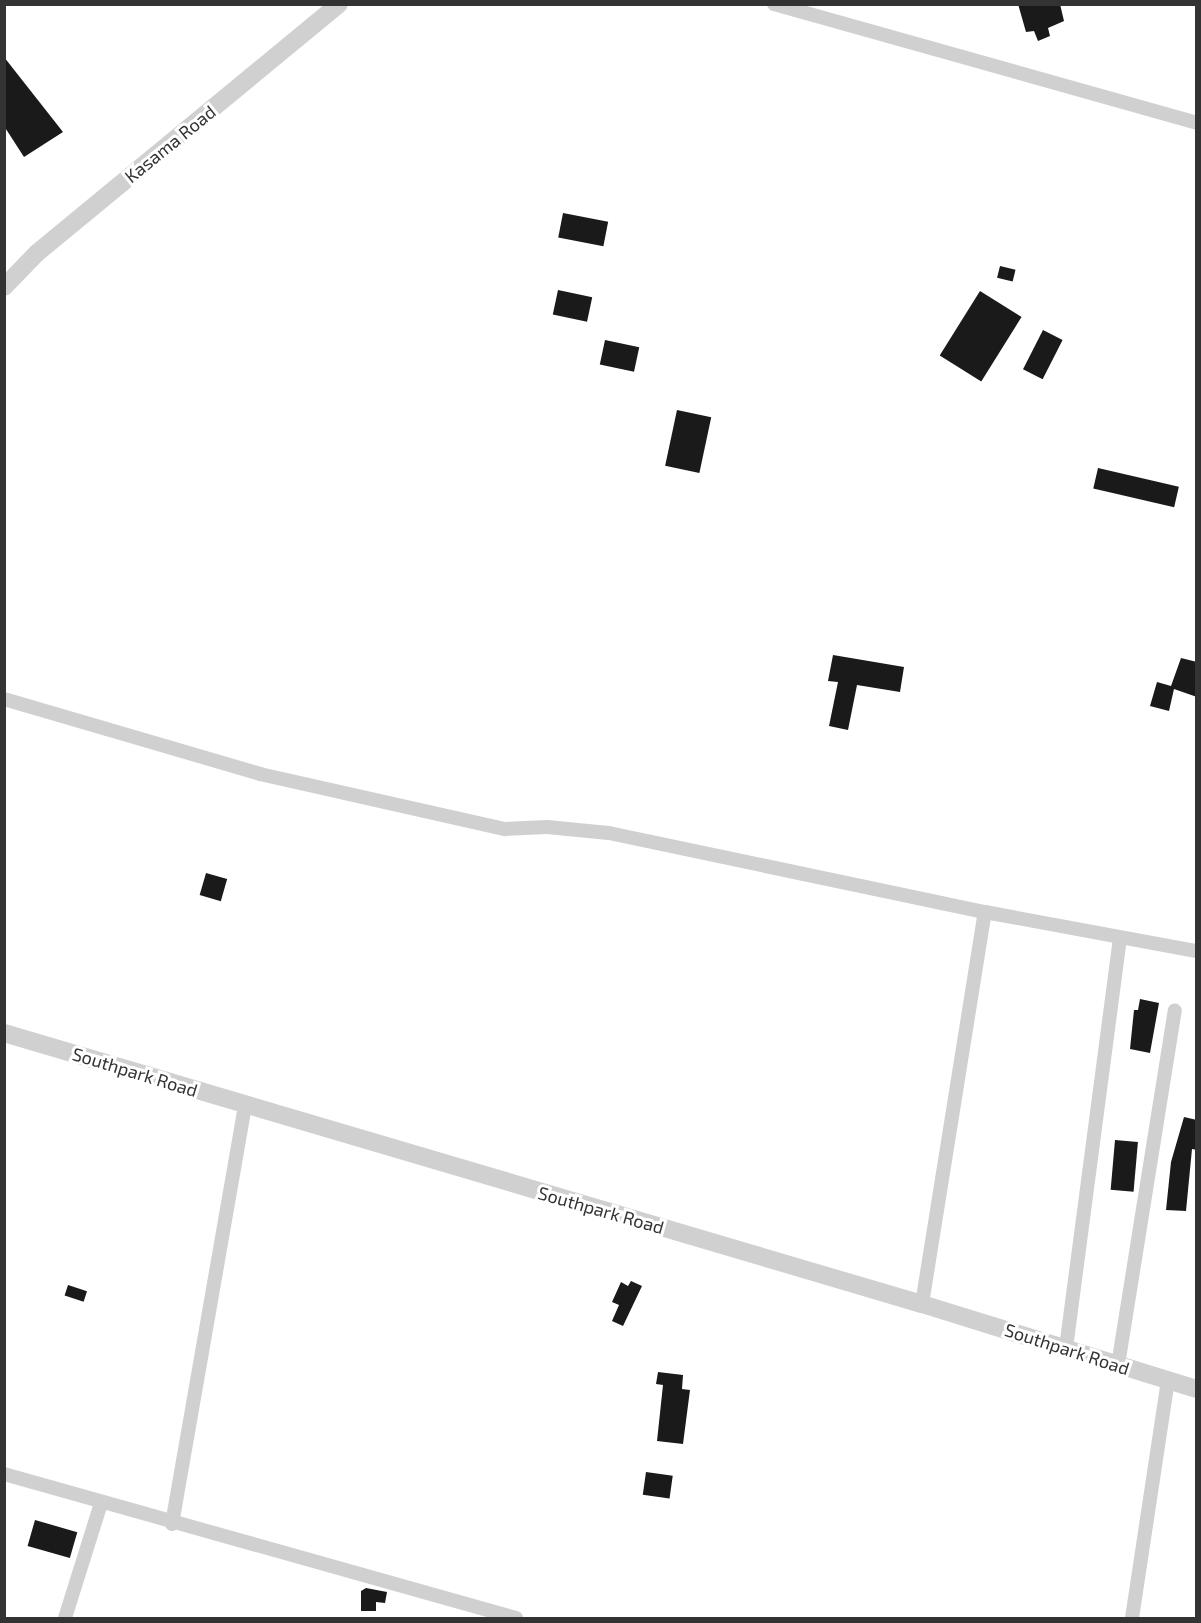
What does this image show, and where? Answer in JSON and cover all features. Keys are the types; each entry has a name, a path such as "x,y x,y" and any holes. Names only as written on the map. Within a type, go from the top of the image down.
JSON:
{"street":[{"name":"Kasama Road","path":"4,287 37,253 339,4"},
{"path":"774,4 1197,123"},
{"path":"4,699 260,774 505,829 547,827 609,833 984,912 1197,951"},
{"path":"922,1304 984,912"},
{"path":"1066,1348 1120,938"},
{"path":"1118,1365 1175,1011"},
{"name":"Southpark Road","path":"4,1033 922,1304 1197,1389"},
{"path":"172,1524 245,1106"},
{"path":"1132,1618 1168,1381"},
{"path":"4,1474 172,1524 516,1618"},
{"path":"65,1618 101,1503"}],"building":[{"path":"1018,4 1060,4 1064,21 1048,28 1050,36 1038,41 1034,31 1026,32"},
{"path":"4,57 63,132 24,157 4,126"},
{"path":"563,213 608,222 603,246 558,238"},
{"path":"1000,266 1016,270 1013,282 997,278"},
{"path":"558,290 592,297 587,322 553,314"},
{"path":"980,291 1022,317 981,381 940,355"},
{"path":"1043,330 1063,340 1043,379 1023,369"},
{"path":"605,340 639,347 634,372 600,364"},
{"path":"677,410 711,417 699,473 665,466"},
{"path":"1098,468 1179,487 1174,507 1093,488"},
{"path":"833,655 904,667 900,692 857,685 848,730 829,726 838,682 828,681"},
{"path":"1181,658 1197,662 1197,697 1174,689 1169,711 1150,706 1157,682 1171,686"},
{"path":"206,873 227,879 221,901 200,895"},
{"path":"1140,999 1159,1003 1150,1053 1130,1049 1134,1010 1138,1010"},
{"path":"1184,1117 1197,1120 1197,1150 1192,1149 1186,1211 1166,1210 1171,1162"},
{"path":"1115,1140 1138,1142 1134,1192 1111,1190"},
{"path":"631,1281 642,1286 623,1326 612,1321 619,1305 612,1302 621,1282 628,1286"},
{"path":"68,1285 87,1291 84,1302 65,1295"},
{"path":"658,1372 683,1375 682,1389 690,1390 683,1444 657,1441 663,1385 656,1384"},
{"path":"646,1472 673,1476 670,1499 643,1495"},
{"path":"35,1520 77,1532 70,1558 28,1546"},
{"path":"366,1588 387,1592 385,1603 376,1602 376,1611 361,1611 361,1591"}]}
